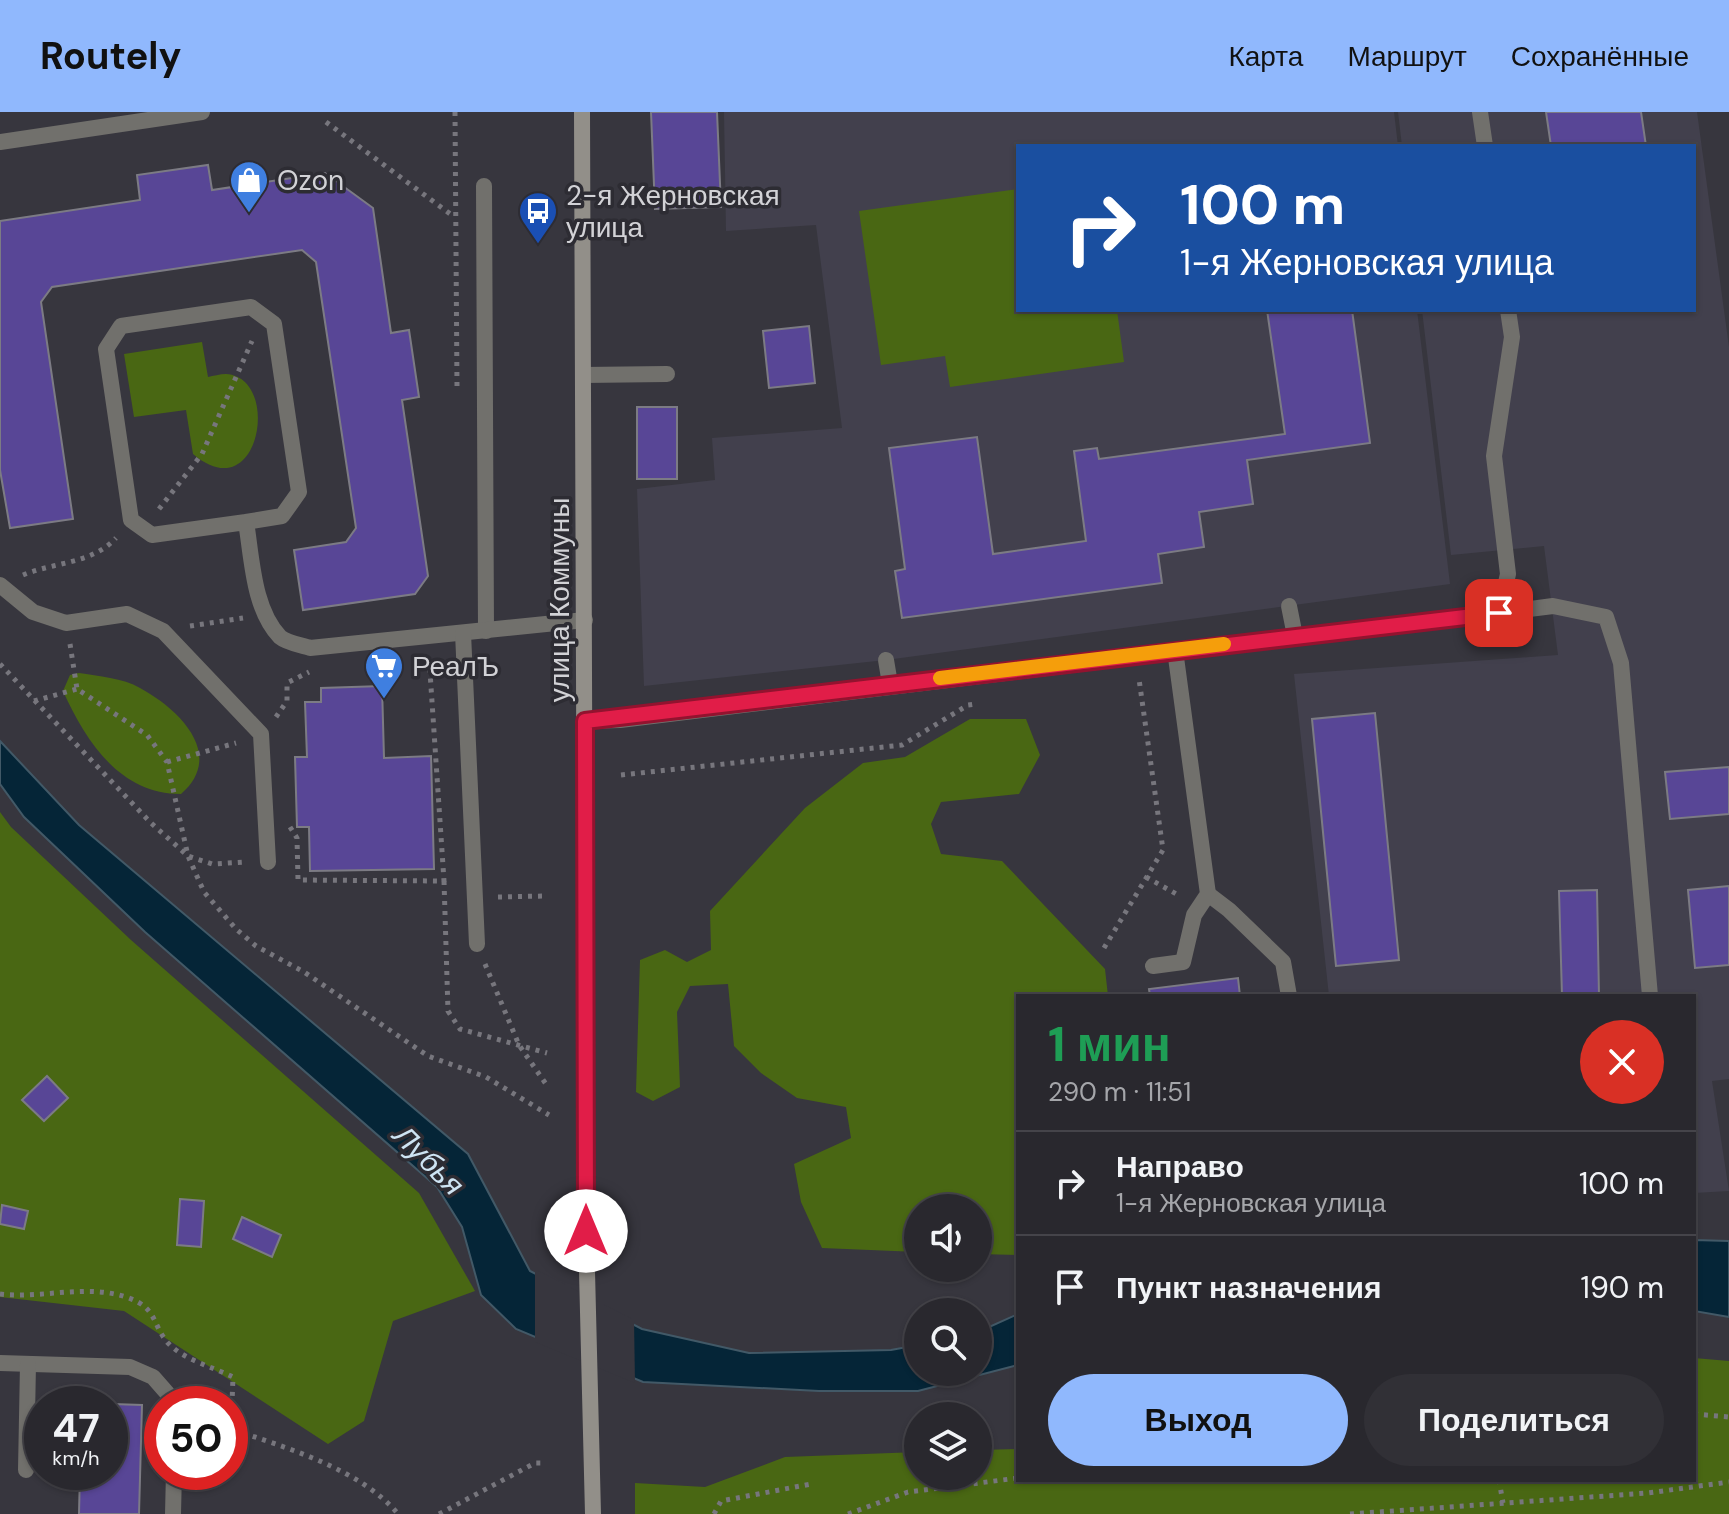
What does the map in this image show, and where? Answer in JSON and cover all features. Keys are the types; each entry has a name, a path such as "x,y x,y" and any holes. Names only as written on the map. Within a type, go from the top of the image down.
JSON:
{"main road":[{"name":"улица Коммуны","path":"582,112 586,1231 593,1514"}],"street":[{"path":"0,142 202,112"},
{"path":"1480,112 1485,144"},
{"path":"484,186 486,631"},
{"path":"251,307 263,316 274,324 299,492 282,516 152,535 131,520 106,349 121,326 251,307"},
{"path":"1499,613 1508,574 1494,456 1512,337 1508,312"},
{"path":"583,375 667,374"},
{"path":"246,522 255,582 266,615 282,639 310,648 585,620"},
{"path":"0,585 33,612 66,623 127,614 163,631 261,734 268,862"},
{"path":"1289,606 1295,636"},
{"path":"585,721 620,720 890,684 1553,606 1606,617 1621,663 1650,994"},
{"path":"463,633 477,944"},
{"path":"1153,966 1183,962 1194,915 1203,901 1175,650"},
{"path":"886,660 890,684"},
{"path":"1203,901 1229,910 1283,962 1289,994"},
{"path":"0,1363 130,1367 153,1377 161,1386"},
{"path":"28,1364 28,1386"},
{"path":"173,1514 174,1490"}],"path":[{"path":"326,122 454,217"},
{"path":"46,566 80,561 109,545 131,520 146,518 164,506 202,454 263,316"},
{"path":"218,623 248,618"},
{"path":"66,623 77,689 147,735 167,762 188,856 204,892 236,929 256,946 304,972 428,1056 486,1077 549,1115"},
{"path":"429,652 444,881 448,1011 460,1029 547,1053"},
{"path":"1104,948 1163,850 1136,655"},
{"path":"0,664 151,823 188,856 212,864 298,862"},
{"path":"287,701 287,683 311,671"},
{"path":"1124,685 1178,678"},
{"path":"34,701 77,689"},
{"path":"621,775 902,745 968,705 984,703"},
{"path":"1146,877 1203,901"},
{"path":"298,880 444,881"},
{"path":"477,944 519,1045 548,1087"},
{"path":"0,1294 36,1296 92,1290 130,1298 156,1316 166,1341 178,1352 233,1377 231,1429 291,1449 334,1468 367,1488 398,1514"},
{"path":"1696,1414 1729,1417"},
{"path":"439,1514 535,1463 544,1463"},
{"path":"848,1514 908,1492 1016,1478"},
{"path":"1499,1482 1503,1503"},
{"path":"1350,1514 1648,1493 1729,1482"},
{"path":"714,1514 721,1501 811,1484"}],"shaded area":[{"path":"724,112 1394,112 1398,144 1016,144 1016,312 1417,312 1450,584 886,660 644,686 637,489 715,480 712,438 842,428 816,225 726,231"},
{"path":"1398,112 1697,112 1729,347 1729,1079 1712,1081 1729,1191 1696,1193 1696,994 1329,994 1294,674 1558,655 1544,546 1451,555 1422,312 1696,312 1696,144 1402,144"}],"green space":[{"path":"1016,189 1016,312 1117,312 1124,362 950,387 945,356 881,365 859,211"},
{"path":"202,342 208,377 226,374 243,381 254,396 258,416 256,436 248,455 234,466 216,467 193,454 186,410 134,417 124,354"},
{"path":"79,673 133,685 155,697 182,720 198,749 199,764 194,779 181,794 159,792 140,785 123,775 94,746 63,691 70,675"},
{"path":"970,719 1026,719 1040,755 1019,794 941,802 931,824 941,854 1002,861 1105,969 1108,994 1016,994 1016,1255 992,1254 992,1194 904,1194 904,1251 822,1248 801,1202 794,1164 851,1138 846,1107 797,1098 761,1073 734,1046 728,984 690,986 677,1012 680,1087 653,1101 636,1092 640,960 665,950 687,962 711,950 710,911 805,808 863,763 905,757"},
{"path":"0,812 11,827 131,940 419,1193 475,1291 393,1321 364,1421 328,1444 248,1392 248,1386 239,1386 124,1311 0,1297"},
{"path":"1696,1358 1729,1361 1729,1514 635,1514 635,1483 705,1487 785,1457 904,1453 904,1490 992,1490 992,1450 1016,1449 1016,1482 1696,1482"}],"water":[{"name":"Лубья","path":"0,741 79,825 468,1154 530,1271 642,1329 749,1353 904,1348 904,1386 937,1386 918,1391 819,1391 643,1382 516,1329 481,1295 462,1227 437,1187 145,932 24,817 0,784"},
{"path":"1696,1240 1729,1241 1729,1317 1696,1311"},
{"path":"1016,1315 1016,1366 992,1372 992,1326"}],"pier":[{"path":"535,1269 634,1320 635,1383 535,1342"}],"building":[{"path":"651,112 717,112 721,207 655,209"},
{"path":"1546,112 1641,112 1646,144 1551,144"},
{"path":"208,165 212,190 325,173 373,208 391,333 409,330 419,397 402,400 428,576 415,594 303,610 294,550 346,542 356,528 316,262 302,250 52,287 41,302 73,519 10,528 0,470 0,221 140,200 137,175"},
{"path":"1267,312 1352,312 1370,443 1247,460 1253,504 1199,512 1204,547 1158,554 1162,583 902,618 895,571 905,569 889,448 977,437 993,554 1086,541 1074,451 1097,448 1099,459 1285,434"},
{"path":"809,326 815,383 769,388 763,331"},
{"path":"637,407 677,407 677,479 637,479"},
{"path":"382,686 384,758 431,756 434,869 310,871 309,827 297,827 295,757 307,757 305,702 321,702 321,688"},
{"path":"1375,713 1399,960 1336,966 1312,719"},
{"path":"1729,767 1729,814 1670,819 1665,772"},
{"path":"1729,886 1729,965 1695,968 1688,890"},
{"path":"1597,890 1599,994 1562,994 1559,891"},
{"path":"1238,978 1240,994 1150,994 1149,989"},
{"path":"47,1076 68,1098 44,1121 22,1100"},
{"path":"180,1199 204,1201 201,1247 177,1245"},
{"path":"2,1205 28,1211 24,1229 0,1224"},
{"path":"242,1217 281,1235 272,1257 233,1239"},
{"path":"128,1405 142,1405 139,1514 79,1514 80,1490 128,1490"}],"slow traffic":[{"path":"940,678 1224,644"}],"place":[{"name":"Ozon","path":"249,214"},
{"name":"2-я Жерновская улица","path":"538,245"},
{"name":"РеалЪ","path":"384,700"}],"route":[{"path":"586,1231 585,721 620,720 890,684 1499,613"}]}
